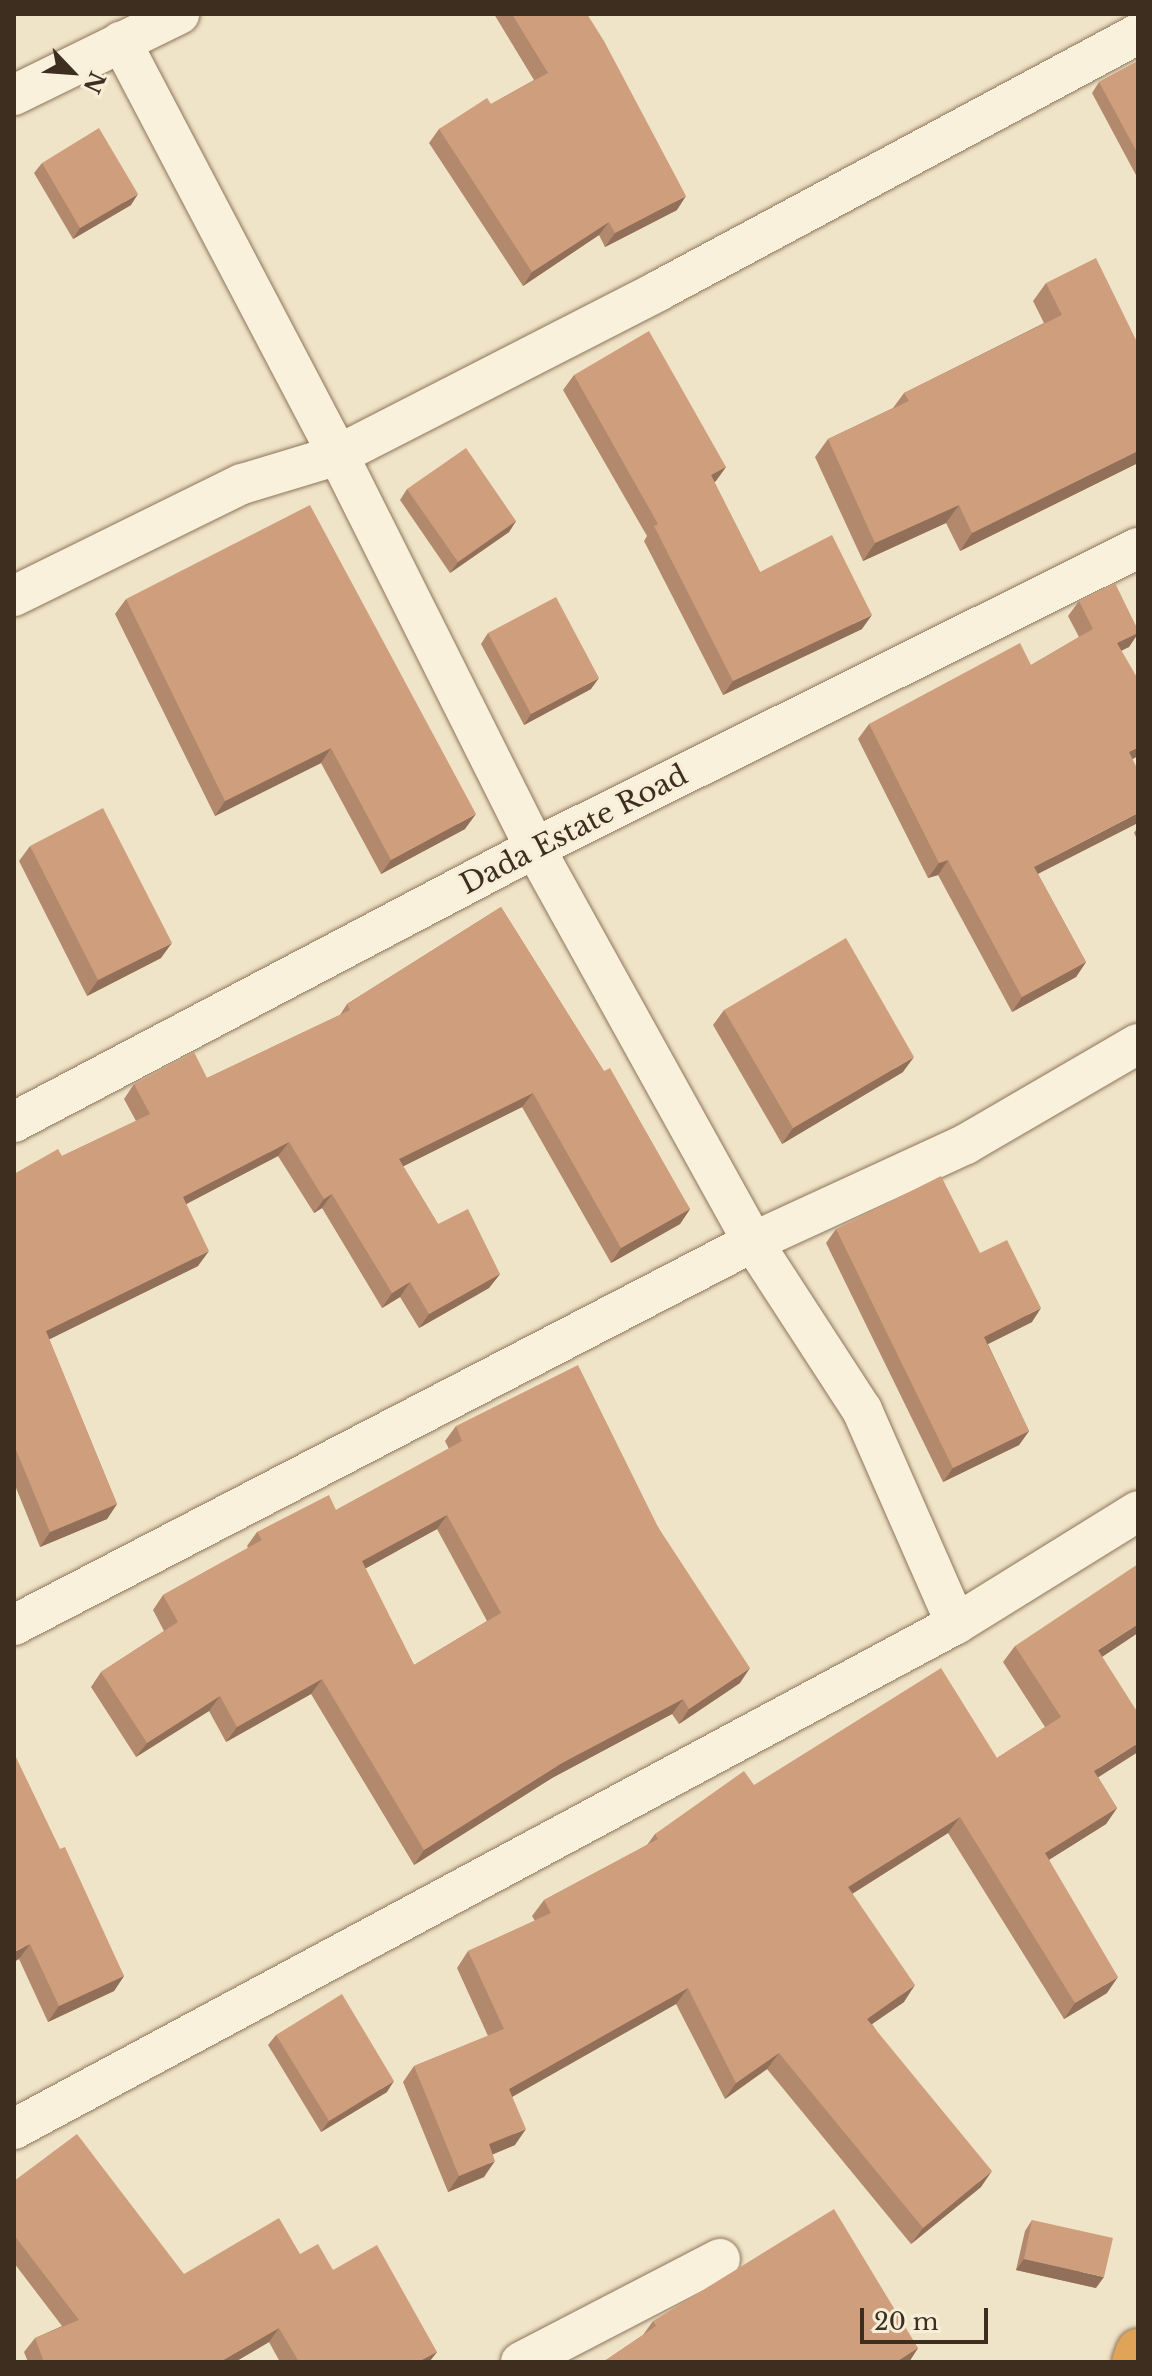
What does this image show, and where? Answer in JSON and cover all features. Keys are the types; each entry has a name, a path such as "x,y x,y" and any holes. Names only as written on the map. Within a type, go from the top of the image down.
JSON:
{"highway":[{"path":"1134,2362 1138,2351"}],"street":[{"path":"14,95 179,14"},
{"path":"14,596 242,484 338,455 658,291 1138,34"},
{"path":"121,42 338,455 535,848 753,1242 862,1410 956,1624"},
{"name":"Dada Estate Road","path":"14,1122 535,848 1138,548"},
{"path":"14,1625 753,1242 966,1144 1138,1044"},
{"path":"14,2129 956,1624 1138,1511"},
{"path":"521,2362 720,2259"}],"building":[{"path":"512,14 587,14 686,196 615,233 609,222 532,272 439,129 487,98 491,104 548,73"},
{"path":"1138,61 1138,154 1099,82"},
{"path":"99,128 138,194 80,228 42,163"},
{"path":"1096,258 1138,344 1138,451 972,533 959,505 875,543 828,439 909,401 904,393 1062,315 1046,283"},
{"path":"649,331 726,467 711,475 760,572 832,535 872,615 733,681 654,526 658,524 574,375"},
{"path":"466,448 516,521 458,562 407,489"},
{"path":"310,505 476,814 391,860 331,748 225,801 126,599"},
{"path":"1115,583 1138,630 1138,633 1117,643 1138,679 1138,747 1129,752 1138,770 1138,813 1034,867 1086,962 1022,997 948,860 939,863 869,724 1020,643 1031,665 1093,629 1079,601"},
{"path":"556,597 599,678 531,714 488,633"},
{"path":"103,808 172,943 98,980 30,846"},
{"path":"501,907 604,1071 610,1068 690,1209 621,1248 533,1093 399,1159 438,1224 468,1209 500,1274 429,1314 410,1282 392,1293 332,1194 324,1199 289,1142 183,1197 209,1251 46,1331 117,1504 50,1532 14,1445 14,1174 58,1149 62,1156 150,1114 134,1084 194,1052 207,1078 350,1010 347,1004"},
{"path":"846,938 914,1057 793,1128 724,1010"},
{"path":"941,1176 980,1253 1007,1240 1041,1308 984,1337 1029,1431 953,1468 836,1229"},
{"path":"578,1365 658,1527 750,1668 689,1709 683,1699 562,1763 424,1850 322,1679 237,1727 220,1696 147,1743 101,1672 178,1622 163,1595 262,1540 257,1532 329,1495 336,1510 462,1441 456,1426","holes":["447,1515 501,1613 414,1665 362,1561"]},
{"path":"1138,1564 1138,1624 1098,1650 1138,1713 1138,1743 1094,1771 1117,1808 1045,1853 1118,1977 1075,2003 960,1817 848,1887 915,1985 867,2019 992,2171 923,2228 779,2053 736,2083 688,1988 509,2089 526,2129 489,2144 495,2161 459,2176 414,2066 504,2029 468,1951 551,1913 544,1900 658,1839 655,1834 744,1771 754,1785 941,1668 997,1758 1061,1717 1015,1646"},
{"path":"14,1753 60,1849 65,1847 124,1976 59,2006 30,1944 14,1952"},
{"path":"342,1994 394,2081 329,2121 276,2035"},
{"path":"77,2134 184,2274 279,2218 300,2254 318,2244 333,2270 377,2245 437,2352 418,2362 299,2362 279,2328 220,2362 44,2362 35,2338 79,2320 14,2235 14,2181"},
{"path":"834,2209 918,2348 896,2362 603,2362 656,2326 653,2321"},
{"path":"1032,2220 1113,2238 1104,2277 1024,2259"}]}
